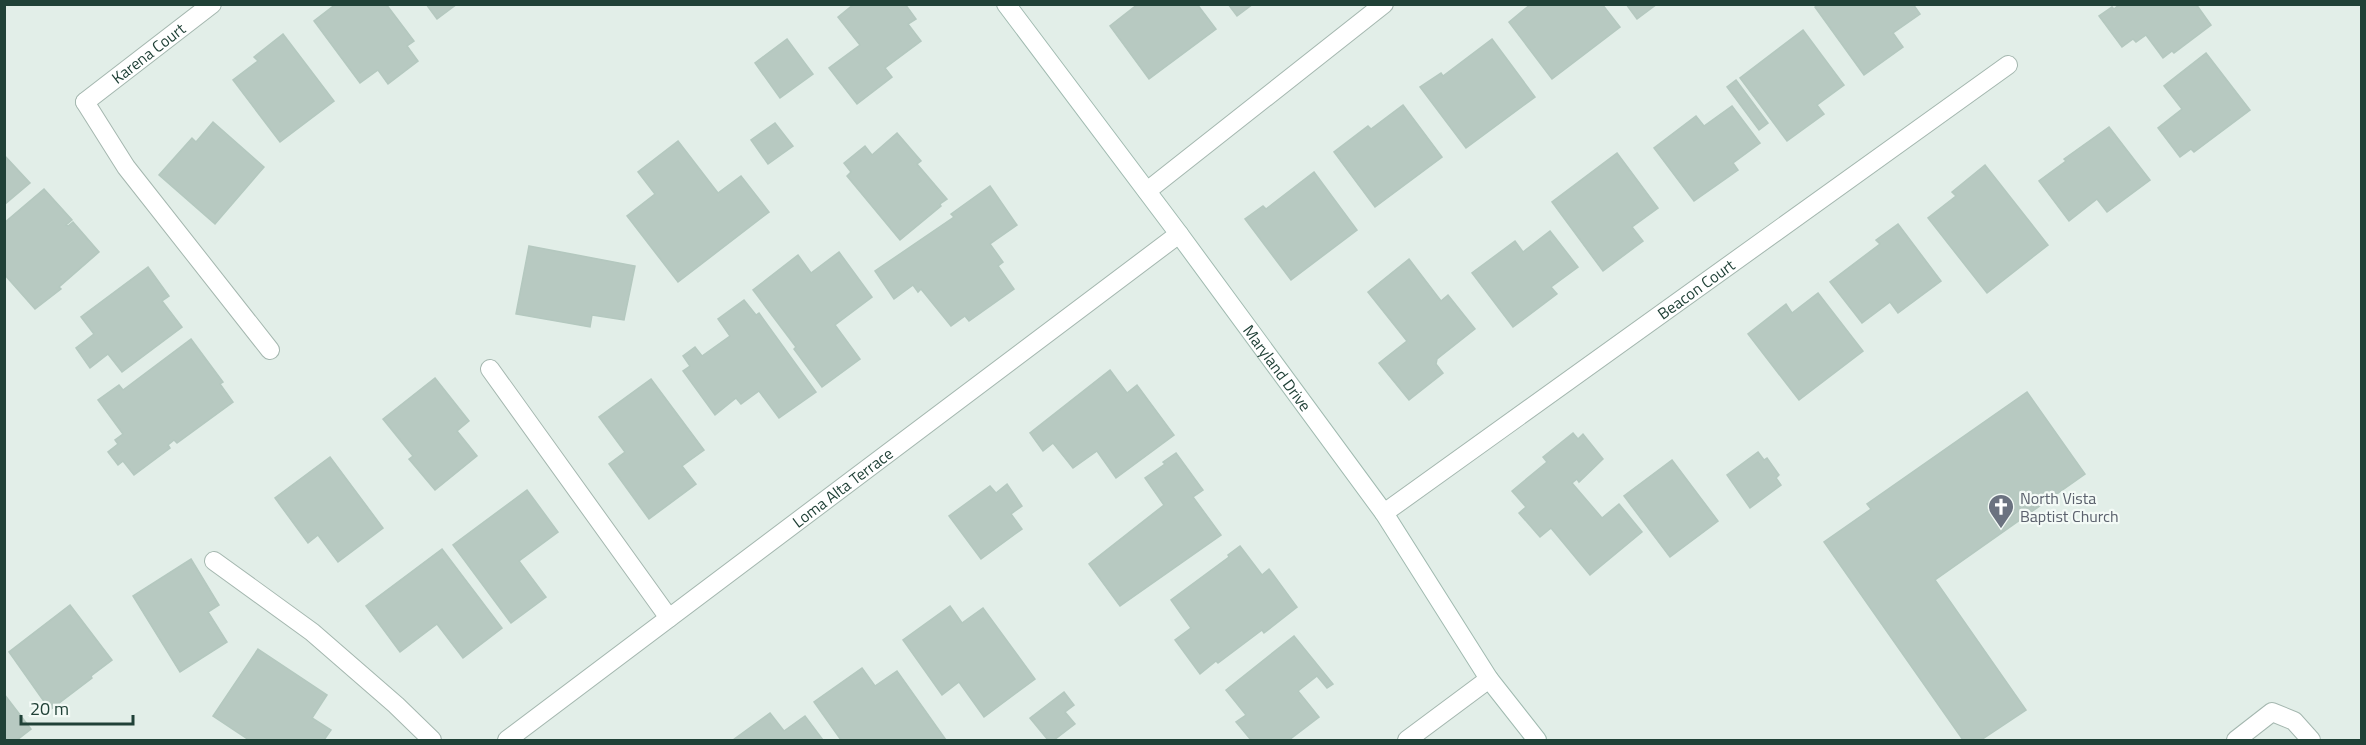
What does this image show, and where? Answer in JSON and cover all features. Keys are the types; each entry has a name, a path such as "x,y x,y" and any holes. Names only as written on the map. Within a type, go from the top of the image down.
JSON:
{"street":[{"name":"Karena Court","path":"212,4 85,102 126,166 270,350"},
{"name":"Maryland Drive","path":"1006,4 1384,513 1489,679 1537,741"},
{"path":"1147,191 1384,4"},
{"name":"Beacon Court","path":"1384,513 2008,65"},
{"name":"Loma Alta Terrace","path":"507,741 1179,234"},
{"path":"490,369 669,618"},
{"path":"214,561 312,632 396,705 432,741"},
{"path":"1407,741 1489,679"},
{"path":"2236,741 2272,712 2294,721 2311,741"}],"building":[{"path":"336,4 386,4 414,41 407,46 418,61 388,84 378,70 360,83 314,21"},
{"path":"426,4 457,4 437,19"},
{"path":"854,4 905,4 916,19 908,24 921,41 885,68 892,77 857,104 829,68 860,45 838,17"},
{"path":"1138,4 1197,4 1216,29 1149,79 1110,26"},
{"path":"1228,4 1253,4 1237,16"},
{"path":"1531,4 1602,4 1620,27 1552,79 1509,22"},
{"path":"1626,4 1657,4 1637,19"},
{"path":"1818,4 1913,4 1920,14 1893,33 1903,47 1864,75 1815,7"},
{"path":"2120,4 2196,4 2211,25 2174,53 2172,51 2163,58 2146,35 2136,42 2133,39 2122,47 2099,16"},
{"path":"1803,30 1844,85 1817,105 1824,114 1787,141 1740,78"},
{"path":"283,34 334,101 280,142 233,80 258,61 254,57"},
{"path":"787,39 813,74 780,98 755,63"},
{"path":"1492,39 1535,97 1466,148 1420,87 1441,73 1443,76"},
{"path":"2206,53 2250,110 2194,152 2191,149 2180,157 2158,128 2182,109 2164,86"},
{"path":"1736,80 1768,123 1759,130 1727,87"},
{"path":"1403,105 1442,157 1375,207 1334,152 1368,126 1371,129"},
{"path":"1732,106 1760,143 1733,163 1738,170 1694,201 1654,148 1696,116 1704,126"},
{"path":"213,122 264,167 215,224 159,175 192,138 196,142"},
{"path":"775,123 793,146 768,164 751,140"},
{"path":"2109,127 2150,180 2107,212 2097,199 2069,221 2039,181 2066,161 2064,159"},
{"path":"897,133 921,161 917,164 947,199 900,240 847,176 851,172 844,163 865,146 872,155"},
{"path":"678,141 718,193 741,176 769,212 678,282 627,216 655,194 638,172"},
{"path":"1617,153 1658,208 1632,227 1643,241 1603,271 1552,202"},
{"path":"4,155 30,183 4,205"},
{"path":"1985,165 2048,245 1987,293 1928,218 1956,196 1952,192"},
{"path":"1314,172 1357,230 1291,280 1245,219 1263,206 1266,209"},
{"path":"990,186 1017,225 990,244 1003,262 998,266 1014,289 969,321 965,316 951,326 921,289 918,292 913,285 894,299 875,271 954,217 951,214"},
{"path":"44,189 72,220 66,225 73,222 99,252 59,287 61,289 35,309 4,274 4,223"},
{"path":"1898,224 1941,281 1898,313 1890,302 1862,323 1830,282 1880,244 1876,240"},
{"path":"1550,231 1578,267 1551,287 1557,294 1513,327 1472,273 1515,241 1523,252"},
{"path":"529,246 635,266 624,320 592,315 590,327 516,314"},
{"path":"839,252 872,297 835,325 860,359 822,387 794,349 796,347 753,290 798,255 811,273"},
{"path":"1409,259 1441,301 1448,295 1475,329 1437,359 1436,364 1443,373 1409,400 1379,363 1407,341 1368,292"},
{"path":"148,267 169,296 162,301 182,327 122,372 108,354 90,368 76,348 94,334 81,317"},
{"path":"1818,293 1863,351 1799,400 1748,334 1786,304 1792,313"},
{"path":"744,300 756,315 759,313 816,392 779,418 759,391 741,404 736,398 715,415 683,371 690,366 683,356 695,347 702,356 730,336 718,319"},
{"path":"191,339 223,382 220,384 233,402 177,443 174,440 168,445 170,448 134,475 123,461 118,465 108,452 118,444 115,440 123,434 98,400 119,385 123,390"},
{"path":"1110,370 1127,393 1137,385 1174,435 1116,478 1097,451 1073,468 1053,443 1043,451 1030,433"},
{"path":"435,378 469,421 457,431 477,456 435,490 409,459 413,456 383,419"},
{"path":"651,379 704,450 682,466 696,484 649,519 609,464 625,452 599,417"},
{"path":"2027,392 2085,474 1935,580 2026,710 1981,740 1963,740 1824,542 1871,509 1867,504"},
{"path":"1573,433 1578,439 1583,434 1603,459 1579,482 1577,479 1572,483 1602,518 1619,504 1642,532 1590,575 1551,528 1540,537 1519,513 1526,507 1512,491 1547,462 1543,457"},
{"path":"1758,452 1764,460 1767,458 1779,475 1776,478 1781,485 1750,508 1727,475"},
{"path":"1176,453 1203,490 1193,497 1221,535 1120,606 1089,564 1164,505 1145,478"},
{"path":"330,457 383,528 338,562 318,535 308,543 275,498"},
{"path":"1672,460 1718,521 1670,557 1624,496"},
{"path":"1007,484 1022,506 1011,514 1022,529 981,559 949,516 990,486 996,493"},
{"path":"527,490 558,532 519,561 546,597 511,623 453,545"},
{"path":"1240,546 1262,575 1269,569 1297,607 1264,633 1262,630 1200,674 1175,640 1191,628 1171,600 1229,557 1228,555"},
{"path":"442,549 502,628 463,658 437,624 400,652 366,606"},
{"path":"191,559 219,605 208,612 227,642 180,672 133,596"},
{"path":"70,605 112,660 50,710 9,652"},
{"path":"950,606 962,623 983,608 1035,679 984,717 959,682 942,695 903,640"},
{"path":"1294,636 1333,684 1327,688 1317,676 1298,691 1319,717 1289,740 1251,740 1236,722 1246,715 1226,690"},
{"path":"258,649 327,695 312,718 331,730 324,740 249,740 213,716"},
{"path":"862,668 875,686 897,671 946,740 841,740 814,702"},
{"path":"1064,692 1074,705 1065,712 1075,724 1054,740 1048,740 1030,718"},
{"path":"4,694 31,729 17,740 4,740"},
{"path":"770,713 784,731 805,716 823,740 733,740"}],"place":[{"name":"North Vista Baptist Church","path":"2001,530"}]}
